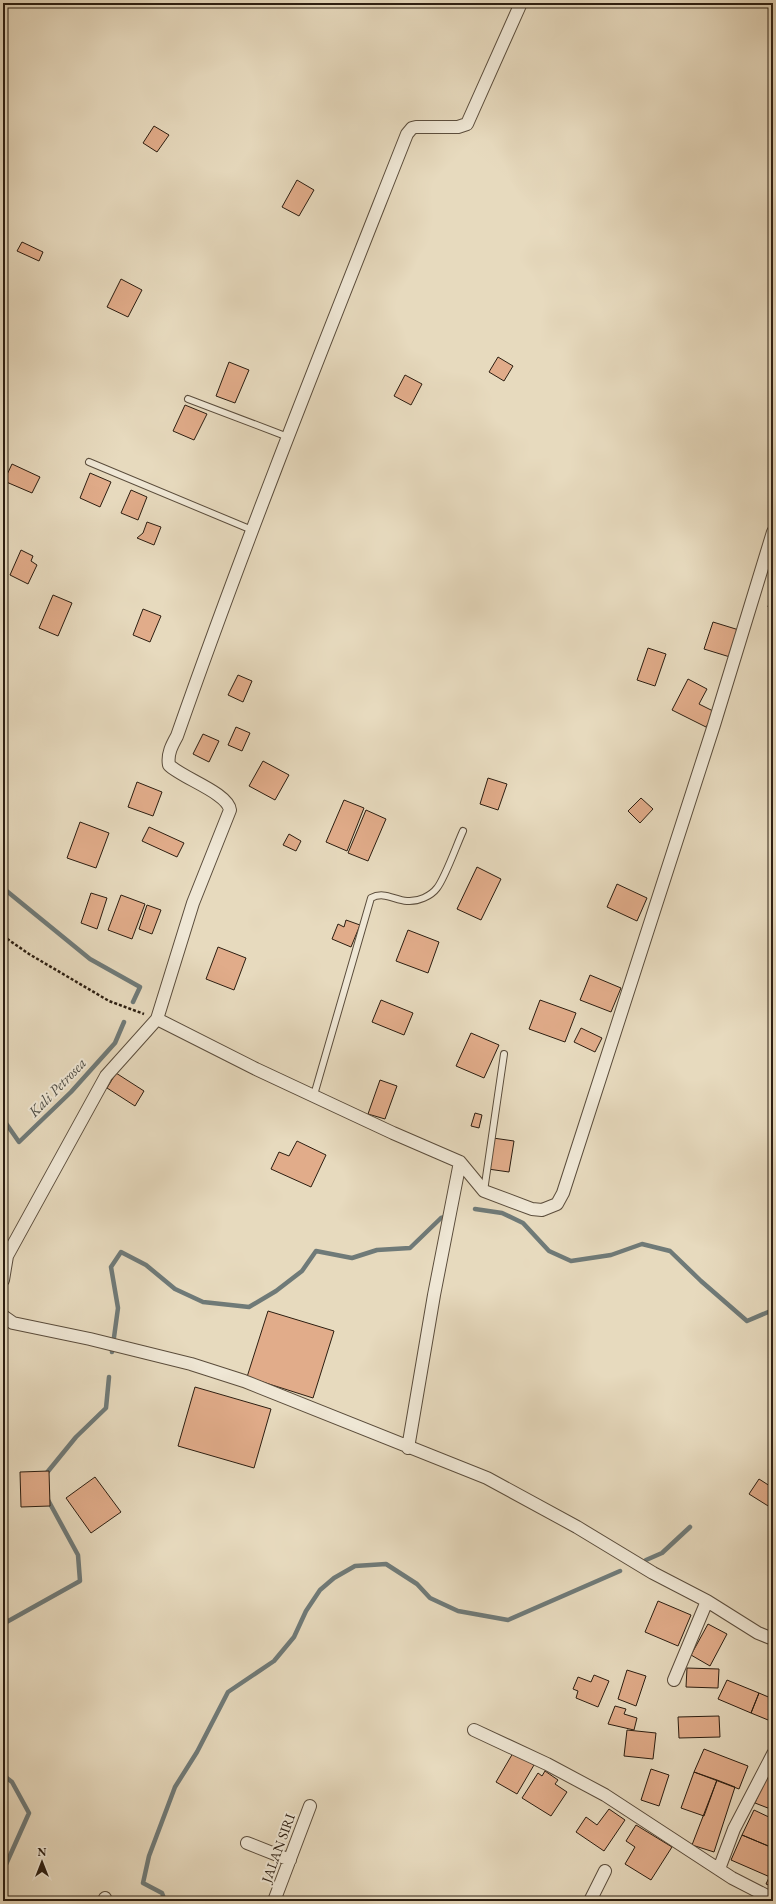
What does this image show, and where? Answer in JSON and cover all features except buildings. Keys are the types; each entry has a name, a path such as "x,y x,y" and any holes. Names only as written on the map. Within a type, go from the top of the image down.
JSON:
{"street":[{"path":"3,1280 7,1256 106,1076 158,1019 193,903 230,810 227,801 221,796 181,775 169,765 168,759 170,749 177,736 252,530 407,134 412,128 416,127 458,127 467,124 521,3"},
{"path":"158,1019 256,1069 314,1095 393,1134 460,1162 484,1191 532,1209 542,1210 557,1204 563,1193 714,725 773,532"},
{"path":"408,1448 434,1295 460,1162"},
{"path":"3,1316 13,1323 90,1339 191,1364 277,1394 408,1448 487,1478 577,1527 653,1573 707,1601 758,1633 773,1640"},
{"path":"674,1680 707,1601"},
{"path":"474,1730 547,1764 605,1795 682,1848 732,1878 773,1899"},
{"path":"719,1869 734,1829 773,1754"},
{"name":"JALAN SIRI","path":"274,1901 310,1806"},
{"path":"247,1843 290,1860"},
{"path":"590,1901 605,1871"}],"lane":[{"path":"188,399 288,437"},
{"path":"89,462 252,530"},
{"path":"314,1095 371,898 382,894 407,901 421,899 431,894 438,887 463,831"},
{"path":"484,1191 504,1054"}],"path":[{"path":"3,936 29,954 109,1001 158,1019"}],"waterway":[{"name":"Kali Petrosea","path":"3,888 90,959 140,987 133,1002"},
{"name":"Kali Petrosea","path":"3,1119 19,1142 71,1092 115,1043 124,1022"},
{"path":"475,1209 502,1213 523,1223 549,1251 571,1261 611,1255 642,1244 670,1251 701,1281 747,1321 773,1310"},
{"path":"112,1352 118,1308 111,1267 121,1252 146,1265 175,1289 203,1302 249,1307 276,1291 302,1271 316,1251 352,1258 377,1250 410,1248 441,1218 449,1216"},
{"path":"45,1475 76,1437 106,1408 109,1377"},
{"path":"3,1624 80,1581 78,1555 48,1500"},
{"path":"646,1560 662,1553 690,1527"},
{"path":"165,1901 162,1893 143,1883 149,1856 175,1787 197,1752 228,1692 274,1661 294,1637 306,1611 320,1590 334,1578 355,1566 386,1564 417,1584 430,1598 458,1611 508,1620 620,1571"},
{"path":"3,1775 12,1782 29,1813 3,1871"}]}
